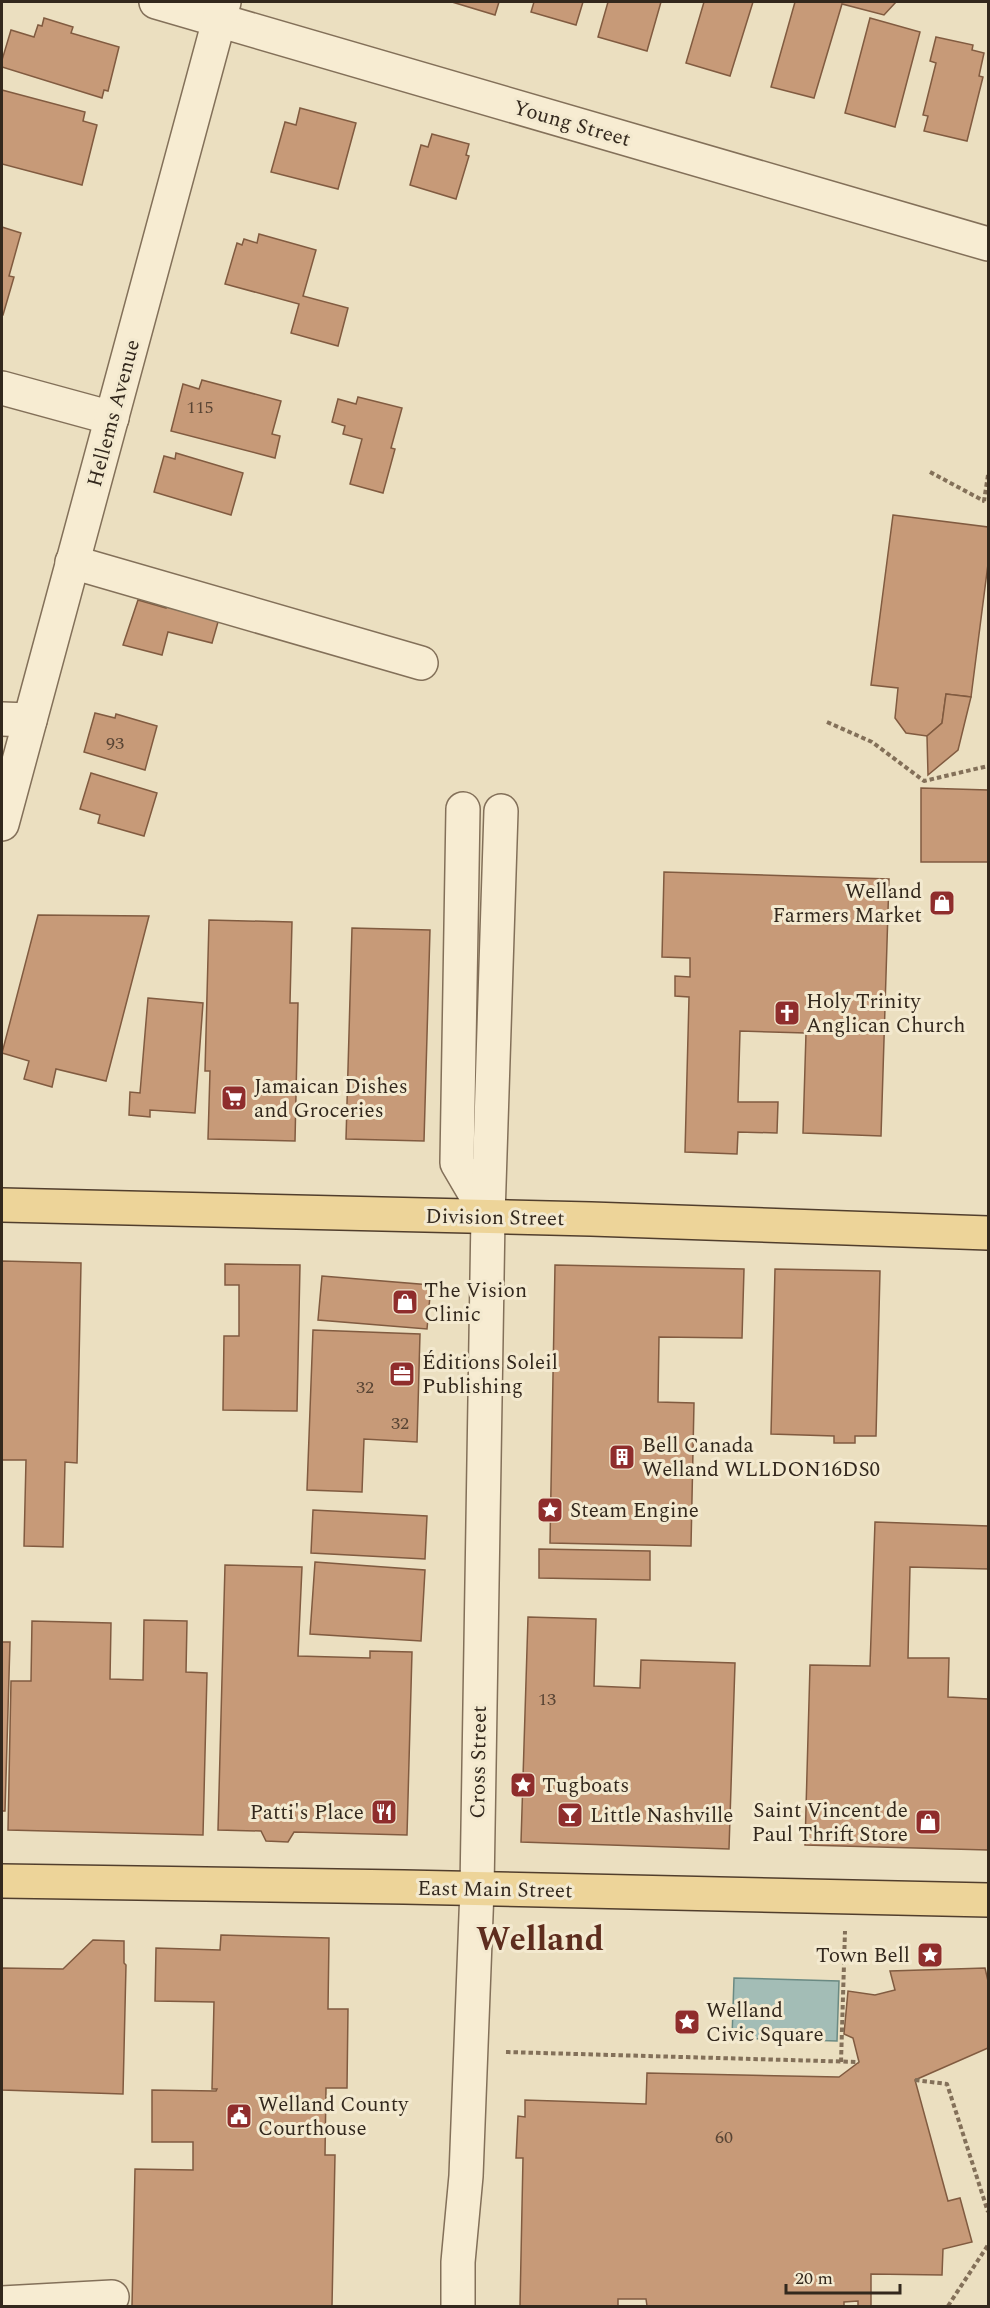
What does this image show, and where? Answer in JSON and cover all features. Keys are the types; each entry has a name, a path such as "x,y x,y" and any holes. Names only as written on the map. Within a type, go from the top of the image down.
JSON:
{"main road":[{"name":"Division Street","path":"2,1205 488,1216 988,1233"},
{"name":"East Main Street","path":"2,1881 988,1900"}],"street":[{"name":"Young Street","path":"156,2 222,10 988,244"},
{"name":"Hellems Avenue","path":"2,824 16,719 72,562 222,10"},
{"path":"2,388 112,418"},
{"path":"72,562 421,663"},
{"path":"463,809 457,1163 488,1216"},
{"name":"Cross Street","path":"458,2307 458,2262 466,2176 477,1889 488,1216 501,812"},
{"path":"2,2303 112,2297"}],"path":[{"path":"930,472 986,502 988,475"},
{"path":"827,722 872,742 924,781 988,766"},
{"path":"841,2062 846,1897"},
{"path":"471,2052 860,2062"},
{"path":"915,2080 947,2084 988,2212"},
{"path":"948,2307 988,2246"}],"water":[{"path":"734,1978 839,1981 837,2041 732,2038"}],"building":[{"path":"452,2 499,2 495,15"},
{"path":"534,2 583,2 576,25 531,12"},
{"path":"608,2 661,2 647,51 598,37"},
{"path":"704,2 753,2 730,76 686,63"},
{"path":"795,2 896,2 884,15 842,4 814,98 771,87"},
{"path":"44,18 73,27 71,33 119,47 108,91 104,90 102,98 2,67 11,30 34,37 38,25 42,26"},
{"path":"870,18 920,32 895,127 845,113"},
{"path":"936,37 973,45 972,50 984,53 979,76 983,77 967,141 924,131 928,116 923,115 936,63 930,61"},
{"path":"2,90 85,112 83,121 97,125 82,185 2,164"},
{"path":"300,108 356,123 338,189 271,172 285,122 296,125"},
{"path":"432,134 469,144 466,155 469,156 456,199 410,185 421,145 428,147"},
{"path":"2,227 21,233 9,276 14,277 3,315 2,315"},
{"path":"259,234 316,250 303,296 348,308 338,346 291,333 299,304 225,284 237,243 242,245 244,239 257,243"},
{"path":"202,380 281,401 272,434 280,436 275,458 171,431 183,384 199,389"},
{"path":"358,397 402,408 391,448 395,449 383,493 350,484 362,439 343,434 345,426 332,422 338,399 356,404"},
{"path":"176,453 243,473 231,515 154,492 164,456 175,459"},
{"path":"893,515 988,527 988,564 971,697 946,694 942,723 927,736 906,733 895,718 898,688 871,685"},
{"path":"138,600 166,608 168,600 220,615 212,643 168,632 162,655 123,645"},
{"path":"946,694 971,697 958,750 928,775 927,736 942,723"},
{"path":"95,713 115,718 116,714 157,726 145,770 84,752"},
{"path":"91,773 157,793 144,836 98,823 100,815 80,809"},
{"path":"921,788 988,790 988,862 921,862"},
{"name":"Holy Trinity Anglican Church","path":"664,872 889,879 881,1136 803,1133 806,1033 740,1031 738,1102 778,1102 777,1133 738,1132 737,1154 685,1152 689,997 675,996 675,976 690,977 690,958 662,957"},
{"path":"38,915 149,916 106,1081 56,1069 52,1087 24,1079 29,1061 2,1053"},
{"path":"209,920 292,922 290,1003 298,1003 295,1141 208,1139 210,1071 205,1071"},
{"path":"352,928 430,930 424,1141 346,1139"},
{"path":"148,998 203,1003 195,1113 150,1110 150,1117 129,1115 130,1092 140,1093"},
{"path":"2,1261 81,1263 77,1463 65,1462 63,1547 24,1546 26,1460 2,1460"},
{"path":"225,1264 300,1265 297,1411 223,1410 224,1336 239,1336 239,1285 225,1285"},
{"name":"Bell Canada Welland WLLDON16DS0","path":"555,1265 744,1269 742,1338 659,1337 658,1402 694,1403 691,1546 550,1543"},
{"path":"775,1269 880,1271 876,1436 855,1436 855,1443 834,1443 834,1436 771,1434"},
{"path":"322,1276 431,1285 427,1329 318,1320"},
{"path":"313,1330 420,1334 417,1442 364,1439 362,1492 307,1490"},
{"path":"313,1510 427,1516 425,1559 311,1553"},
{"path":"875,1522 988,1526 988,1569 910,1567 908,1658 949,1658 948,1697 988,1699 988,1850 805,1845 810,1665 870,1666"},
{"path":"539,1549 650,1551 650,1580 539,1578"},
{"path":"315,1562 425,1570 421,1641 310,1634"},
{"path":"225,1565 302,1567 298,1656 370,1658 370,1651 412,1652 407,1835 294,1832 288,1842 266,1841 261,1831 218,1830"},
{"path":"528,1617 596,1619 594,1686 640,1688 641,1660 735,1663 729,1849 521,1842"},
{"path":"144,1620 187,1621 186,1672 207,1673 203,1835 8,1830 11,1681 31,1681 32,1621 111,1623 110,1679 143,1680"},
{"path":"2,1642 10,1642 5,1811 2,1811"},
{"name":"Welland County Courthouse","path":"221,1935 329,1938 328,2009 348,2009 347,2088 326,2088 325,2155 335,2155 332,2306 132,2306 135,2169 193,2170 193,2142 152,2142 152,2090 216,2091 217,2089 212,2089 214,2002 155,2001 156,1948 220,1950"},
{"path":"93,1940 124,1941 124,1963 126,1965 123,2094 2,2090 2,1968 63,1969"},
{"path":"985,1968 988,1981 988,2048 915,2080 948,2201 960,2198 972,2242 943,2249 942,2275 871,2274 871,2306 858,2306 858,2301 844,2302 844,2306 647,2306 646,2299 618,2299 618,2306 520,2306 523,2158 516,2158 518,2116 525,2117 525,2100 646,2104 647,2073 839,2077 859,2062 853,2038 844,2034 848,1991 875,1995 895,1990 890,1971"}],"place":[{"name":"Welland Farmers Market","path":"942,903"},
{"name":"Holy Trinity Anglican Church","path":"787,1013"},
{"name":"Jamaican Dishes and Groceries","path":"234,1098"},
{"name":"The Vision Clinic","path":"405,1302"},
{"name":"Éditions Soleil Publishing","path":"402,1374"},
{"name":"Bell Canada Welland WLLDON16DS0","path":"622,1457"},
{"name":"Steam Engine","path":"550,1510"},
{"name":"Tugboats","path":"523,1785"},
{"name":"Patti's Place","path":"384,1812"},
{"name":"Little Nashville","path":"570,1815"},
{"name":"Saint Vincent de Paul Thrift Store","path":"928,1822"},
{"name":"Town Bell","path":"930,1955"},
{"name":"Welland Civic Square","path":"687,2022"},
{"name":"Welland County Courthouse","path":"239,2116"}],"district":[{"name":"Welland","path":"540,1938"}]}
